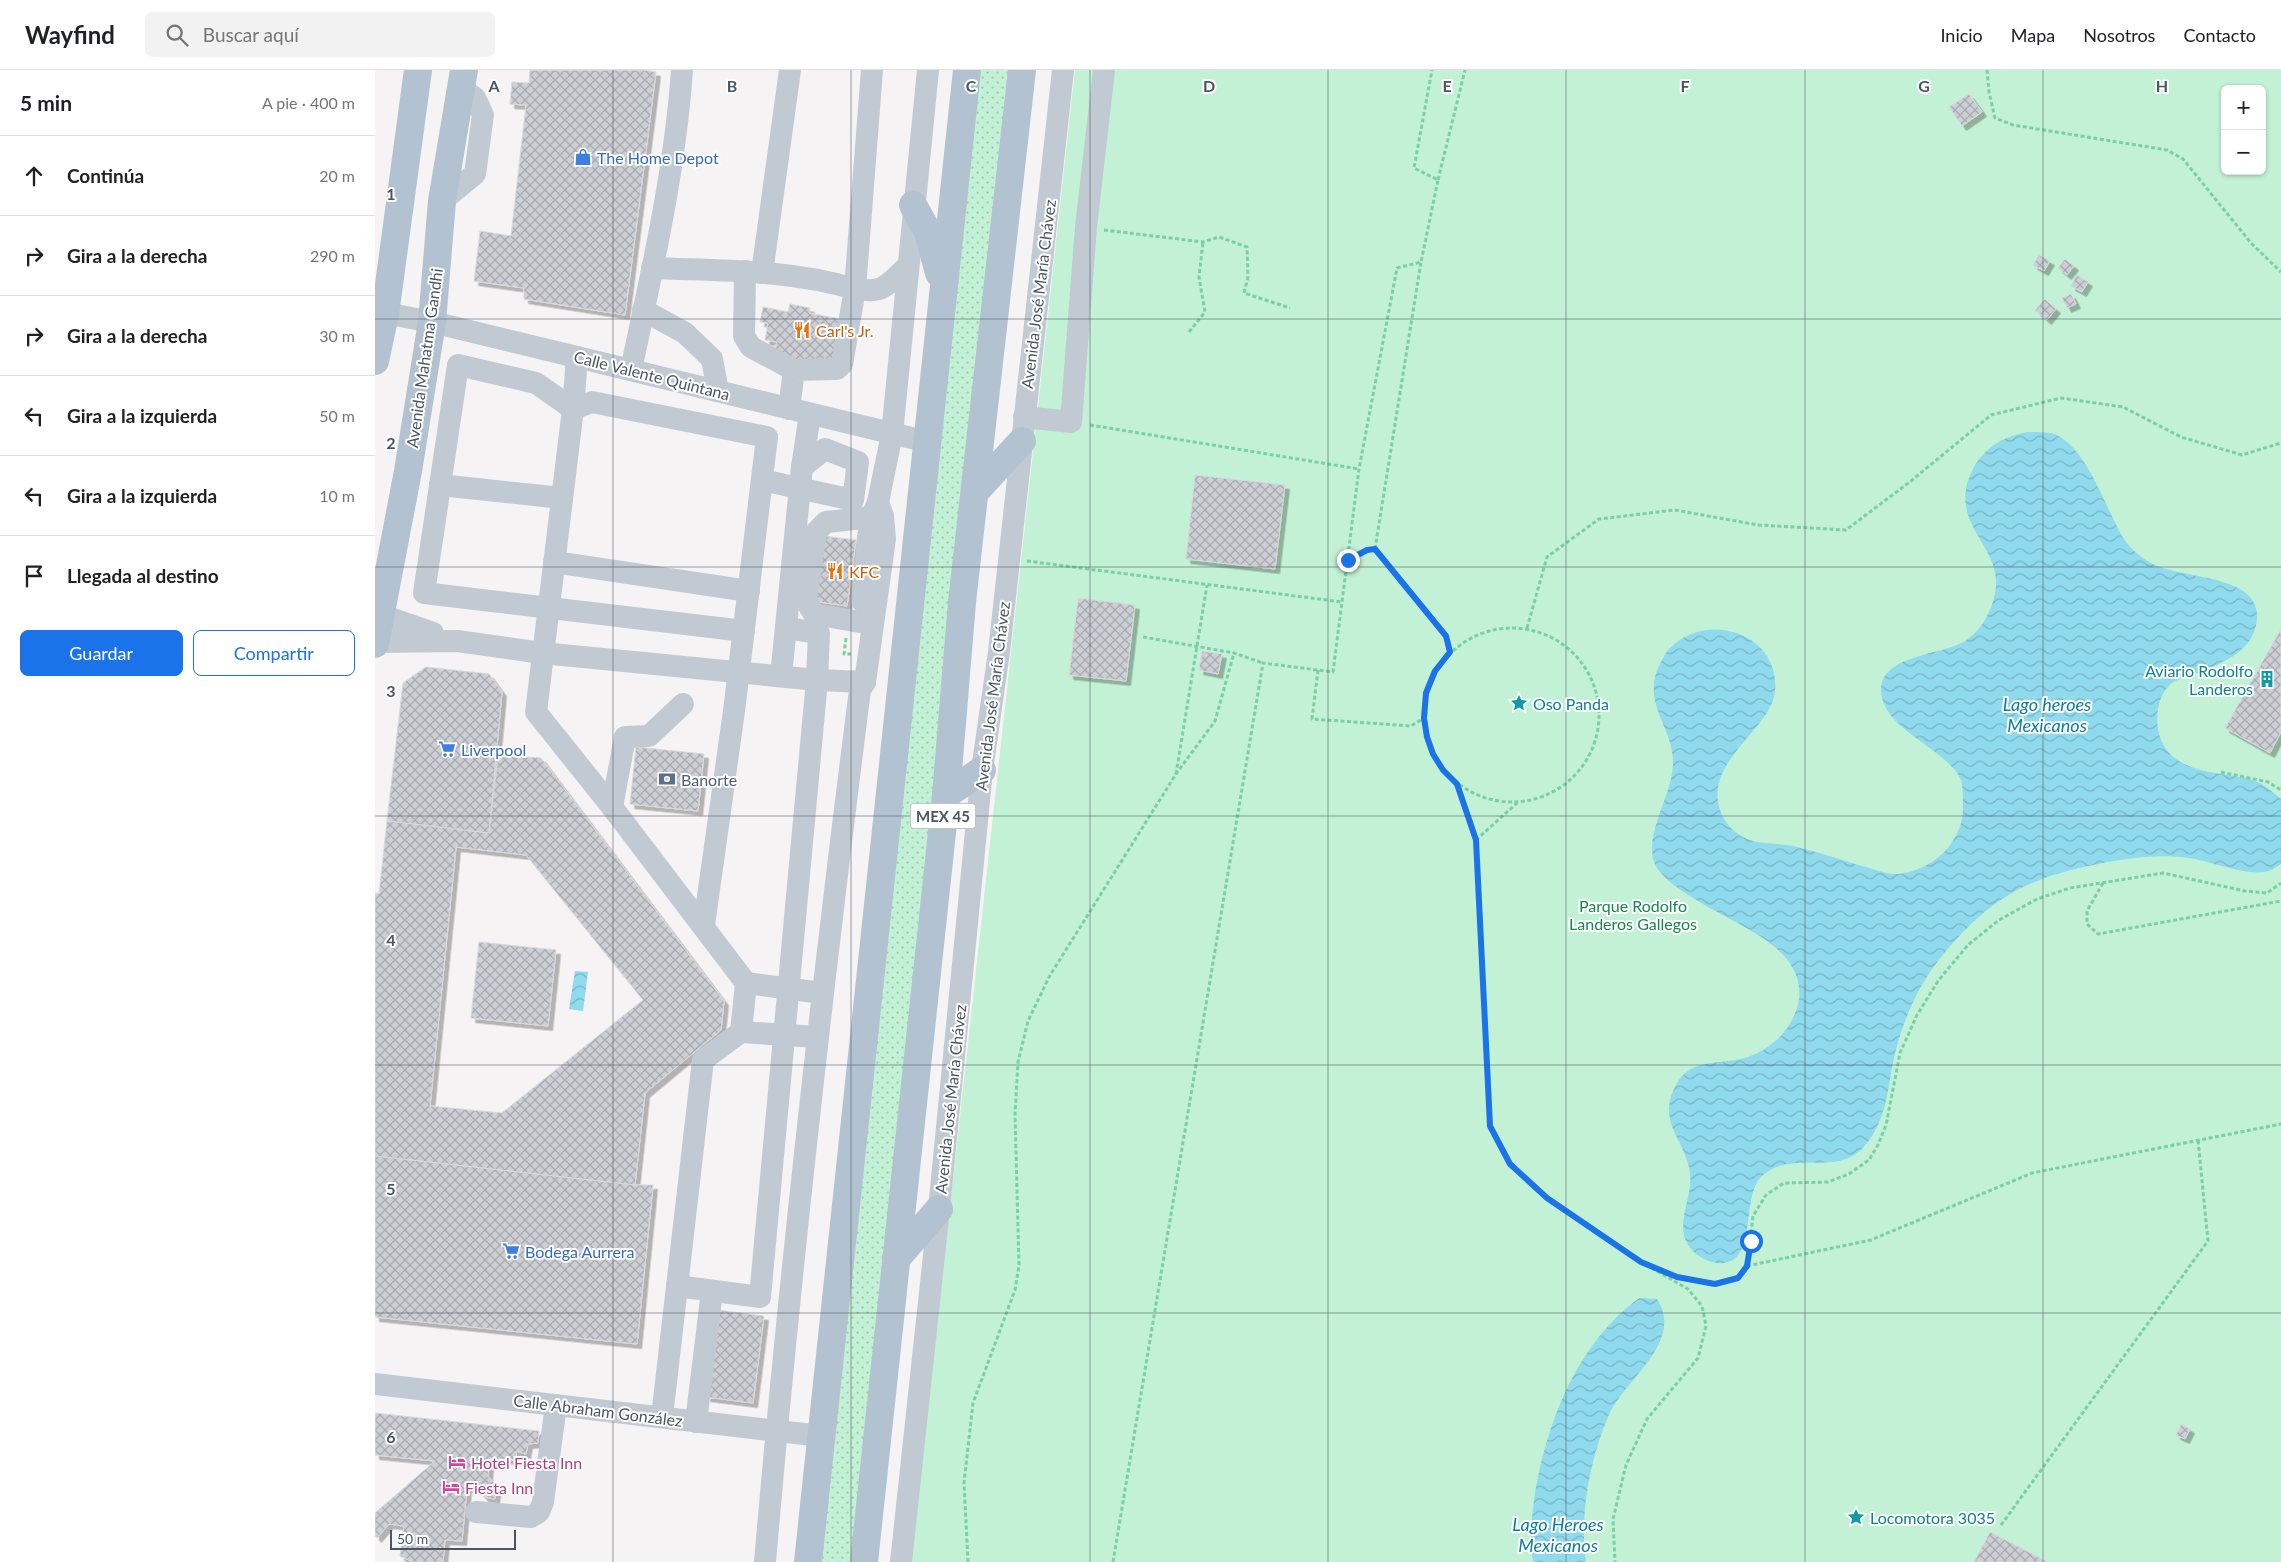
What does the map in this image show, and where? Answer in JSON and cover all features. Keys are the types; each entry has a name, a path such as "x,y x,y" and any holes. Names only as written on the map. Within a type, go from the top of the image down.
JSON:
{"main road":[{"path":"375,361 380,312 418,70"},
{"name":"MEX 45","path":"808,1562 967,70"},
{"name":"MEX 45","path":"864,1562 946,795 962,602 1023,70"},
{"name":"Avenida Mahatma Gandhi","path":"375,643 408,471 432,322 442,201 462,79"},
{"path":"913,205 933,247 941,281 942,298"},
{"path":"975,492 1023,429"},
{"path":"946,795 981,770"},
{"path":"896,1259 939,1209"}],"street":[{"path":"631,370 652,268 676,129 682,70"},
{"path":"790,70 753,272 744,336 751,347 794,370 837,369 842,364 855,289 872,70"},
{"path":"859,684 860,622 892,434 913,205 928,70"},
{"name":"Avenida José María Chávez","path":"901,1562 939,1209 981,770 999,652 1063,70"},
{"path":"1023,429 1080,424 1086,227 1104,70"},
{"path":"652,268 753,272 828,281 869,291 882,289 907,267"},
{"path":"643,310 685,333 712,359 718,391"},
{"name":"Calle Valente Quintana","path":"380,312 432,322 927,442"},
{"path":"577,357 573,409 547,608 536,712 612,807 747,983 741,1032"},
{"path":"573,409 536,383 458,365 424,593 744,631"},
{"path":"781,676 801,477 800,411 794,370"},
{"path":"573,409 592,402 767,437 739,671 704,926"},
{"path":"762,480 801,477"},
{"path":"440,485 562,498"},
{"path":"860,622 814,614 806,601 817,532 826,522 878,512"},
{"path":"765,1562 789,1301 822,993 859,684 885,539 878,512"},
{"path":"554,562 749,591"},
{"path":"381,615 457,641 542,653 859,684"},
{"path":"760,1297 817,680 819,633 786,628"},
{"path":"375,643 457,641"},
{"path":"612,807 625,737 649,736 683,704"},
{"path":"747,983 822,993"},
{"path":"663,1417 703,1060 741,1032 817,1037"},
{"path":"677,1286 789,1301"},
{"path":"696,1422 712,1291"},
{"name":"Calle Abraham González","path":"375,1384 821,1436"},
{"path":"477,1512 531,1517 539,1512 543,1502 556,1405"}],"path":[{"path":"1432,70 1414,168 1438,180"},
{"path":"1450,652 1446,636 1375,549 1421,262 1438,180 1465,70"},
{"path":"1987,70 1989,92 1995,118 2013,126 2167,150 2183,159 2251,243 2281,272"},
{"path":"1086,227 1203,242 1219,237 1247,247 1248,277 1244,293 1290,308"},
{"path":"1189,332 1205,312 1199,277 1203,242"},
{"path":"1143,637 1233,653 1263,663 1333,672 1359,469 1397,268 1421,262"},
{"path":"1527,628 1547,557 1599,519 1675,510 1758,525 1846,530 1911,481 1991,415 2043,402 2061,398 2123,407 2181,437 2242,455 2281,443"},
{"path":"1080,424 1359,469"},
{"path":"1348,560 1367,550 1375,549"},
{"path":"1009,559 1342,602"},
{"path":"1176,774 1207,585"},
{"path":"1499,627 1527,628 1554,637 1576,654 1592,678 1600,705 1598,734 1588,760 1570,782 1545,796 1517,802 1485,798 1457,784 1443,770 1433,754 1427,737 1424,718 1426,693 1435,671 1450,652 1473,636 1499,627"},
{"path":"968,1562 964,1483 973,1403 1015,1290 1019,1266 1015,1114 1018,1062 1028,1021 1049,977 1176,774 1215,720 1233,653"},
{"path":"1113,1562 1263,663"},
{"path":"1318,670 1312,719 1411,726 1424,718"},
{"path":"2221,772 2268,782 2281,790"},
{"path":"1457,784 1476,840 1490,1126 1510,1164 1547,1198 1641,1262 1688,1289 1703,1306 1706,1326 1698,1358 1647,1419 1626,1465 1613,1519 1615,1562"},
{"path":"1476,840 1517,802"},
{"path":"1641,1262 1677,1277 1715,1284 1738,1278 1747,1266 1753,1216 1766,1195 1784,1183 1828,1182 1849,1174 1869,1160 1878,1145 1886,1124 1900,1053 1917,1015 1938,981 1968,945 1999,920 2037,899 2070,888 2163,873 2245,891 2267,893 2281,883"},
{"path":"2104,882 2087,911 2087,924 2098,934 2281,901"},
{"path":"1747,1266 1871,1240 2032,1173 2281,1124"},
{"path":"2001,1525 2208,1241 2198,1140"}],"green space":[{"path":"978,70 1020,70 858,1562 813,1562"},
{"name":"Parque Rodolfo Landeros Gallegos","path":"1075,70 2281,70 2281,1562 911,1562"}],"water":[{"name":"Lago heroes Mexicanos","path":"2028,432 2051,433 2063,439 2075,449 2094,479 2124,539 2140,556 2159,567 2231,585 2245,592 2255,604 2257,619 2254,631 2242,650 2201,672 2172,683 2166,689 2159,705 2157,724 2166,749 2183,763 2204,771 2253,780 2266,787 2281,799 2281,864 2269,871 2250,872 2179,857 2159,856 2128,859 2082,867 2037,881 2000,901 1982,914 1946,951 1916,996 1901,1033 1883,1112 1872,1136 1863,1148 1852,1156 1839,1161 1786,1164 1774,1168 1762,1176 1755,1186 1751,1199 1744,1243 1739,1254 1730,1261 1717,1263 1707,1260 1693,1251 1684,1233 1684,1214 1689,1194 1690,1174 1688,1162 1670,1121 1670,1098 1682,1076 1690,1070 1698,1066 1748,1057 1774,1042 1788,1027 1793,1018 1799,999 1799,988 1797,978 1789,961 1775,947 1747,928 1675,886 1657,868 1653,857 1654,831 1668,791 1673,764 1672,750 1655,702 1656,675 1669,649 1685,637 1702,631 1721,630 1739,634 1754,642 1766,655 1774,672 1775,692 1771,706 1729,761 1721,776 1718,792 1722,815 1727,824 1738,834 1752,841 1797,847 1892,874 1916,870 1932,862 1950,845 1960,827 1963,812 1962,782 1953,768 1892,717 1884,705 1881,691 1884,679 1891,669 1902,662 1958,645 1973,635 1986,619 1994,599 1996,576 1992,561 1970,519 1966,504 1966,487 1974,467 1984,453 2004,439"},
{"path":"575,971 588,972 583,1011 569,1009"},
{"name":"Lago Heroes Mexicanos","path":"1639,1298 1657,1299 1664,1315 1663,1331 1658,1346 1616,1403 1608,1417 1596,1451 1585,1507 1584,1544 1586,1562 1533,1562 1531,1536 1535,1493 1540,1466 1557,1411 1582,1360 1618,1316"}],"building":[{"name":"The Home Depot","path":"530,70 644,70 656,72 625,315 524,299 524,288 474,281 480,231 511,236 526,105 510,104 512,82 529,83"},
{"path":"1969,94 1982,112 1962,126 1949,107"},
{"path":"2039,255 2050,261 2044,271 2033,265"},
{"path":"2065,259 2074,266 2067,275 2058,268"},
{"path":"2077,275 2088,282 2082,292 2071,286"},
{"path":"2071,294 2076,304 2067,308 2062,298"},
{"path":"2045,299 2056,309 2047,320 2035,310"},
{"name":"Carl's Jr.","path":"790,304 810,308 809,313 840,319 837,367 773,359 777,342 765,340 768,323 760,322 763,307 788,312"},
{"path":"1195,475 1285,485 1275,569 1186,559"},
{"name":"KFC","path":"823,536 856,540 847,606 813,601"},
{"path":"1078,598 1135,605 1126,681 1069,675"},
{"name":"Aviario Rodolfo Landeros","path":"2281,629 2281,732 2270,753 2225,728"},
{"path":"1202,651 1222,654 1218,674 1199,670"},
{"name":"Liverpool","path":"426,667 489,674 502,692 489,833 387,821 403,683"},
{"name":"Banorte","path":"636,747 704,754 698,811 630,804"},
{"path":"498,755 541,758 724,1001 721,1030 645,1093 635,1185 375,1156 375,893 379,894 387,821 489,833","holes":["456,847 526,855 643,1000 502,1113 430,1106"]},
{"path":"479,942 556,950 548,1026 471,1018"},
{"name":"Bodega Aurrera","path":"375,1156 635,1185 653,1185 637,1344 375,1317"},
{"path":"718,1310 764,1316 753,1403 706,1397"},
{"name":"Fiesta Inn","path":"375,1413 539,1431 538,1443 528,1444 526,1454 516,1451 517,1460 490,1459 488,1476 497,1486 495,1499 484,1497 475,1487 467,1488 462,1541 445,1540 443,1562 413,1562 400,1556 404,1526 389,1524 377,1538 375,1536 375,1513 435,1461 375,1455"},
{"path":"2181,1424 2190,1429 2185,1439 2176,1435"},
{"path":"1990,1532 2046,1561 2046,1562 1974,1562"}],"place":[{"name":"The Home Depot","path":"583,157"},
{"name":"Carl's Jr.","path":"802,330"},
{"name":"KFC","path":"835,571"},
{"name":"Aviario Rodolfo Landeros","path":"2267,679"},
{"name":"Oso Panda","path":"1519,703"},
{"name":"Liverpool","path":"447,749"},
{"name":"Banorte","path":"667,779"},
{"name":"Bodega Aurrera","path":"511,1251"},
{"name":"Hotel Fiesta Inn","path":"457,1462"},
{"name":"Fiesta Inn","path":"451,1487"},
{"name":"Locomotora 3035","path":"1856,1517"}],"route":[{"path":"1348,560 1367,550 1375,549 1446,636 1450,652 1435,671 1426,693 1424,718 1427,737 1433,754 1443,770 1457,784 1476,840 1490,1126 1510,1164 1547,1198 1641,1262 1677,1277 1715,1284 1738,1278 1747,1266 1751,1241"}]}
